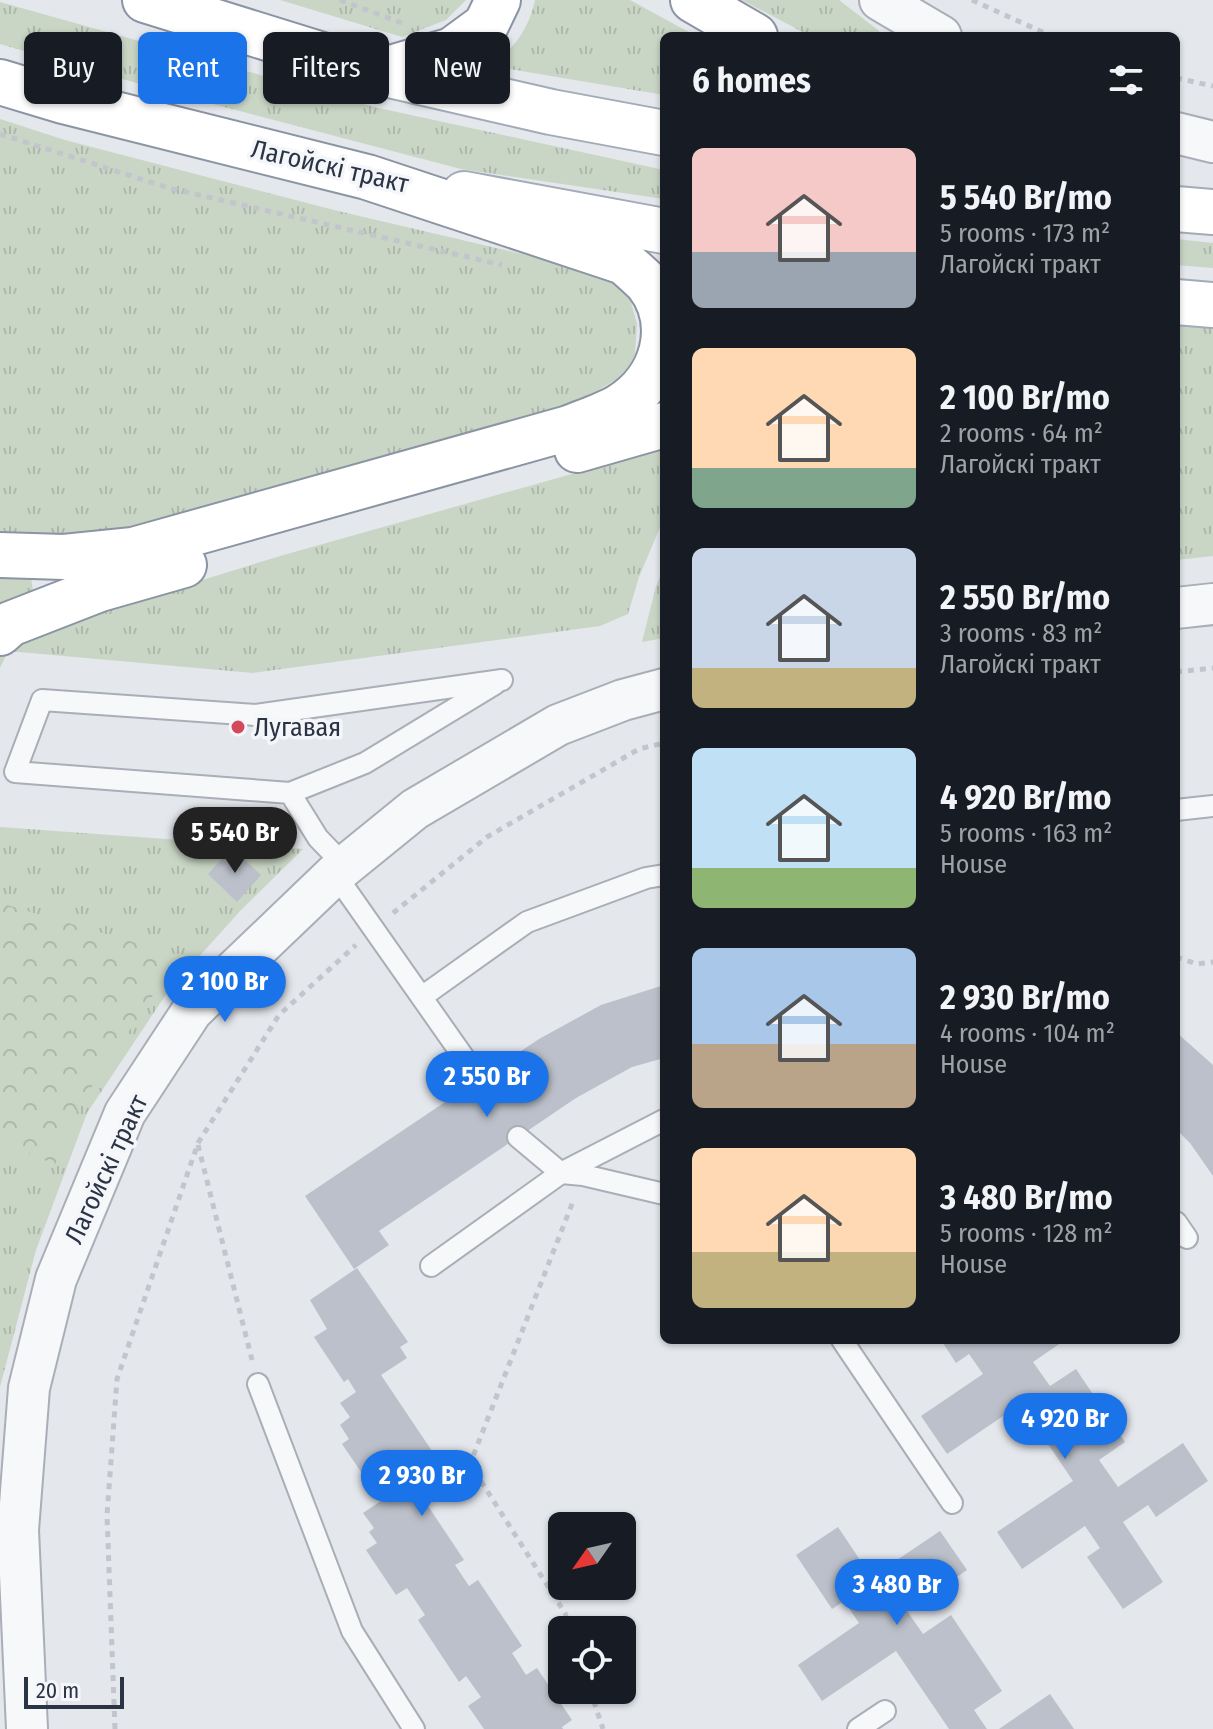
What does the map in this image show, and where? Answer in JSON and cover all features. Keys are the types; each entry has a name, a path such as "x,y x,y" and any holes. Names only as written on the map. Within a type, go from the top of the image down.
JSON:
{"main road":[{"path":"145,0 263,37"},
{"path":"389,68 452,50 486,25 498,0"},
{"path":"693,0 748,32"},
{"path":"389,75 551,112 660,132"},
{"name":"Лагойскі тракт","path":"0,82 63,101 367,177 660,230"},
{"path":"367,177 624,262 648,284 660,310"},
{"path":"1180,209 1213,212"},
{"path":"1180,302 1213,305"},
{"path":"0,555 64,557 133,550 569,428 621,406 649,382 660,359"},
{"path":"0,633 10,624 100,589 660,426"}],"street":[{"path":"880,0 934,32"},
{"path":"1180,134 1213,142"},
{"path":"1180,608 1213,604"},
{"name":"Лагойскі тракт","path":"27,1729 18,1530 29,1388 56,1279 125,1113 192,1011 340,870 415,809 545,732 623,700 660,690"}],"lane":[{"path":"502,680 365,763 290,793 152,782 15,772 42,700 256,715 502,680"},
{"path":"290,793 374,929 479,1079"},
{"path":"1180,810 1213,806"},
{"path":"423,996 527,922 646,878 660,876"},
{"path":"431,1266 561,1173 660,1122"},
{"path":"518,1137 561,1173 583,1175 660,1193"},
{"path":"845,1344 952,1503"},
{"path":"259,1386 352,1631 414,1729"},
{"path":"858,1729 885,1711"}],"path":[{"path":"972,0 1042,32"},
{"path":"1180,79 1213,86"},
{"path":"0,134 169,188 506,266"},
{"path":"1180,672 1213,668"},
{"path":"115,1729 107,1515 117,1379 198,1143 279,1015 374,929 487,837 639,749 660,744"},
{"path":"1180,958 1197,964 1213,962"},
{"path":"198,1143 259,1386"},
{"path":"566,1616 470,1464 583,1175"},
{"path":"595,1704 603,1729"}],"green space":[{"path":"280,0 466,0 446,20 415,32 405,32 402,37"},
{"path":"535,0 630,0 689,32 660,32 660,94 510,69 510,49 520,37"},
{"path":"742,0 839,0 879,32 802,32"},
{"path":"0,2 107,32 24,32 24,51 0,44"},
{"path":"122,36 138,41 138,83 122,79"},
{"path":"247,71 263,76 263,104 363,104 660,169 660,198 461,169 213,104 247,104"},
{"path":"0,119 65,140 338,211 607,274 630,299 637,324 635,354 626,374 570,406 141,530 36,541 0,538"},
{"path":"1180,239 1213,243 1213,268 1180,265"},
{"path":"1180,324 1213,328 1213,556 1180,560"},
{"path":"660,449 660,527 639,577 628,614 600,626 253,673 8,651 0,668 0,646 7,640 280,556"},
{"path":"0,577 31,577 33,591 0,604"},
{"path":"660,577 660,639 642,642"},
{"path":"0,827 303,849 241,910 169,990 87,1113 36,1250 0,1387"},
{"path":"0,903 184,957 162,982 78,1107 55,1165 0,1140"}],"building":[{"path":"232,848 261,875 237,902 208,874"},
{"path":"660,986 660,1059 632,1067 576,1098 379,1231 389,1245 354,1269 305,1196 539,1039 601,1005"},
{"path":"1180,1036 1213,1065 1213,1176 1180,1133"},
{"path":"357,1268 408,1342 400,1347 407,1358 381,1375 434,1454 425,1460 431,1469 412,1482 464,1560 455,1565 469,1586 478,1580 522,1646 512,1653 526,1675 537,1668 548,1684 548,1704 561,1704 572,1720 563,1729 484,1729 468,1706 481,1697 466,1676 459,1682 418,1620 425,1615 407,1588 396,1595 366,1550 377,1543 369,1532 374,1528 363,1513 388,1496 379,1483 372,1488 342,1444 349,1439 340,1425 350,1417 340,1403 356,1392 348,1379 344,1382 314,1337 327,1329 310,1300"},
{"path":"944,1344 1059,1344 1033,1362 1050,1386 1076,1369 1125,1442 1099,1460 1118,1487 1183,1443 1208,1481 1156,1517 1148,1505 1123,1522 1163,1582 1123,1609 1087,1557 1100,1548 1085,1526 1022,1569 997,1532 1073,1481 1021,1404 947,1454 921,1416 983,1374 969,1354 956,1363"},
{"path":"838,1527 878,1587 898,1574 891,1564 940,1531 967,1570 907,1611 923,1634 951,1615 1002,1691 974,1710 987,1729 949,1729 896,1651 822,1701 798,1665 859,1623 844,1601 832,1609 796,1555"},
{"path":"1050,1694 1074,1729 999,1729"}],"place":[{"name":"Лугавая","path":"238,727"}]}
